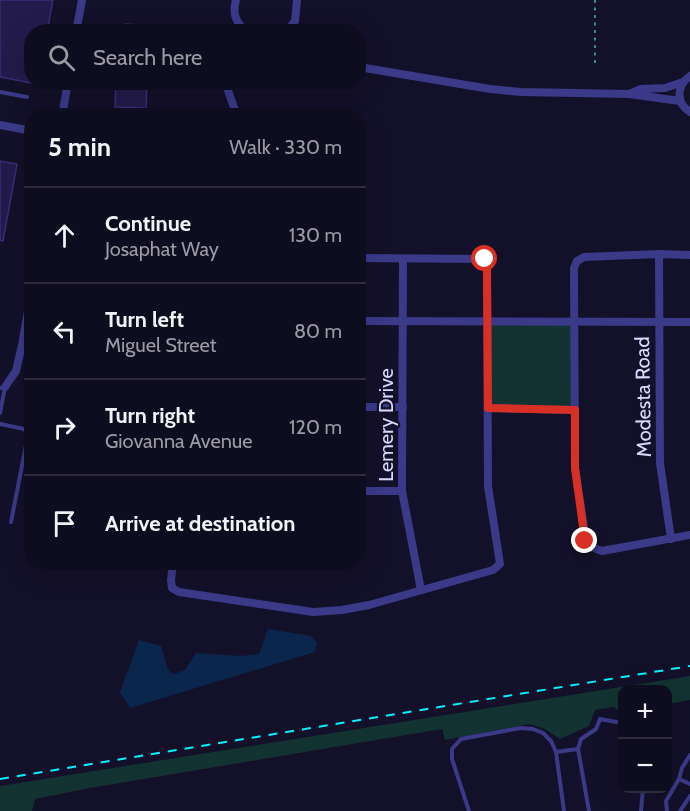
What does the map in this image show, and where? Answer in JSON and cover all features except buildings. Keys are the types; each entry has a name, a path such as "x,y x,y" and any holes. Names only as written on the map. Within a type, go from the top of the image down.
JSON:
{"street":[{"path":"78,24 82,0"},
{"path":"236,0 234,8 238,24"},
{"path":"293,24 296,21 297,0"},
{"path":"366,68 490,89 629,94 680,101"},
{"path":"629,94 641,90 665,88 688,77"},
{"path":"688,77 679,88 680,101 690,112"},
{"path":"63,108 67,90"},
{"path":"228,90 234,108"},
{"path":"0,125 24,130"},
{"name":"Modesta Road","path":"659,254 660,463 671,539"},
{"path":"690,255 584,257 577,261 574,268 575,468 585,541 588,546 602,551 690,535"},
{"path":"172,570 172,588 186,593 313,612 369,605 493,570 500,564 489,486 487,269 485,259 366,258"},
{"name":"Lemery Drive","path":"403,259 402,491 421,590"},
{"path":"366,321 690,322"},
{"path":"2,387 16,370 24,334"},
{"path":"366,407 403,407"},
{"path":"488,408 575,410"},
{"path":"366,491 402,491"}],"lane":[{"path":"0,92 27,97"},
{"path":"0,413 2,387"},
{"path":"0,424 24,429"},
{"path":"11,522 24,455"},
{"path":"589,811 579,749 581,739 596,729 600,720 618,722"},
{"path":"469,811 452,759 452,749 461,739 520,728 543,733 551,741 556,752 564,811"},
{"path":"556,752 579,749"},
{"path":"667,811 666,801 690,755"},
{"path":"679,779 690,784"},
{"path":"641,811 643,793"},
{"path":"680,811 690,796"}],"path":[{"path":"595,0 595,63"}],"green space":[{"path":"486,322 575,322 575,410 488,408"},
{"path":"690,676 690,700 672,703 672,685 634,685"},
{"path":"618,687 618,710 613,707 595,710 589,726 560,739 545,729 529,724 445,740 442,729 35,799 32,811 0,811 0,786"}],"water":[{"path":"268,629 311,636 317,643 315,652 130,708 120,692 139,640 161,646 168,670 174,674 185,670 196,653 241,656 259,654"}],"railway":[{"path":"0,779 690,666"}],"route":[{"path":"485,259 488,408 575,410 575,468 585,541"}]}
